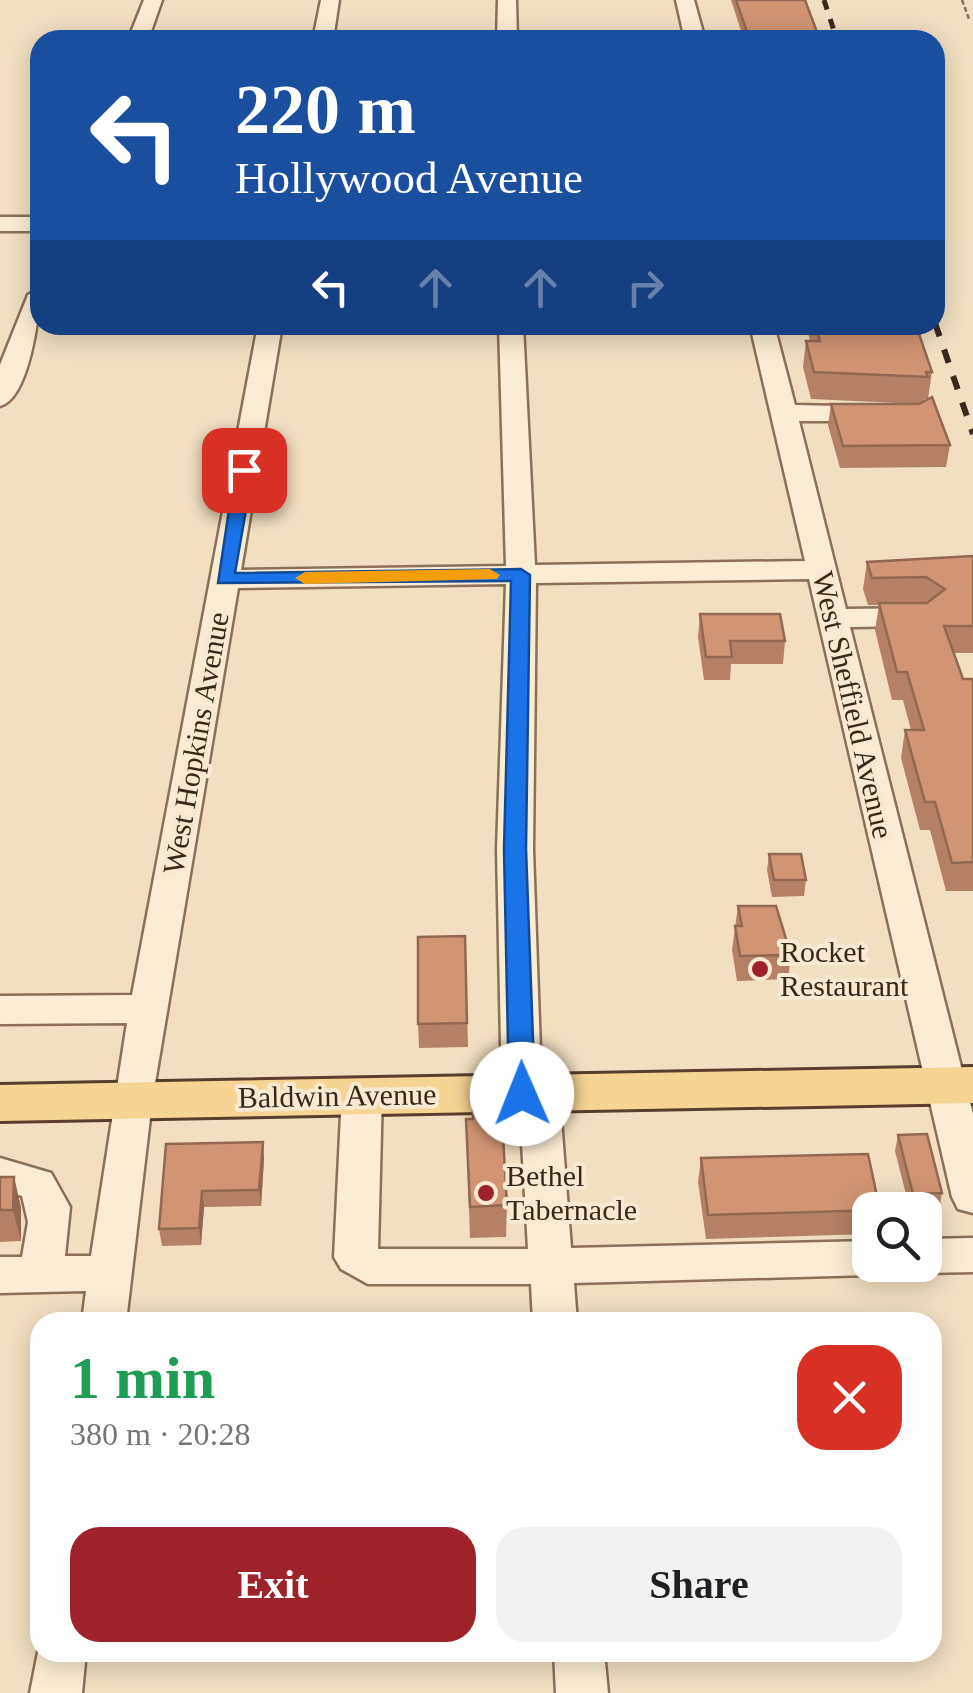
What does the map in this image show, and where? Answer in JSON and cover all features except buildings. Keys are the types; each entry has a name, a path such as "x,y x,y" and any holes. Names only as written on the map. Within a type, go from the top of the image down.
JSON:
{"main road":[{"name":"Baldwin Avenue","path":"0,1104 958,1085"}],"street":[{"path":"142,30 154,0"},
{"path":"325,30 330,0"},
{"path":"507,0 507,30"},
{"path":"686,0 693,30"},
{"path":"0,224 30,224"},
{"path":"0,398 30,321"},
{"name":"West Hopkins Avenue","path":"105,1312 132,1101 268,335"},
{"path":"511,335 521,575 515,849 530,1094 555,1312"},
{"name":"West Sheffield Avenue","path":"764,335 832,618 958,1085 973,1196"},
{"path":"783,413 897,414"},
{"path":"225,579 821,570"},
{"path":"832,618 922,617"},
{"path":"0,1010 149,1009"},
{"path":"362,1094 356,1257 361,1263 457,1268 852,1258"},
{"path":"0,1174 34,1182 47,1194 52,1208 20,1275 110,1273"},
{"path":"942,1256 973,1255"},
{"path":"56,1693 60,1662"},
{"path":"580,1662 582,1693"}],"path":[{"path":"962,0 968,19"}],"railway":[{"path":"824,0 834,30"},
{"path":"939,335 973,434"}],"slow traffic":[{"path":"305,578 490,575"}],"place":[{"name":"Rocket Restaurant","path":"760,969"},
{"name":"Bethel Tabernacle","path":"486,1193"}],"route":[{"path":"244,470 225,579 521,575 515,849 522,1094"}]}
